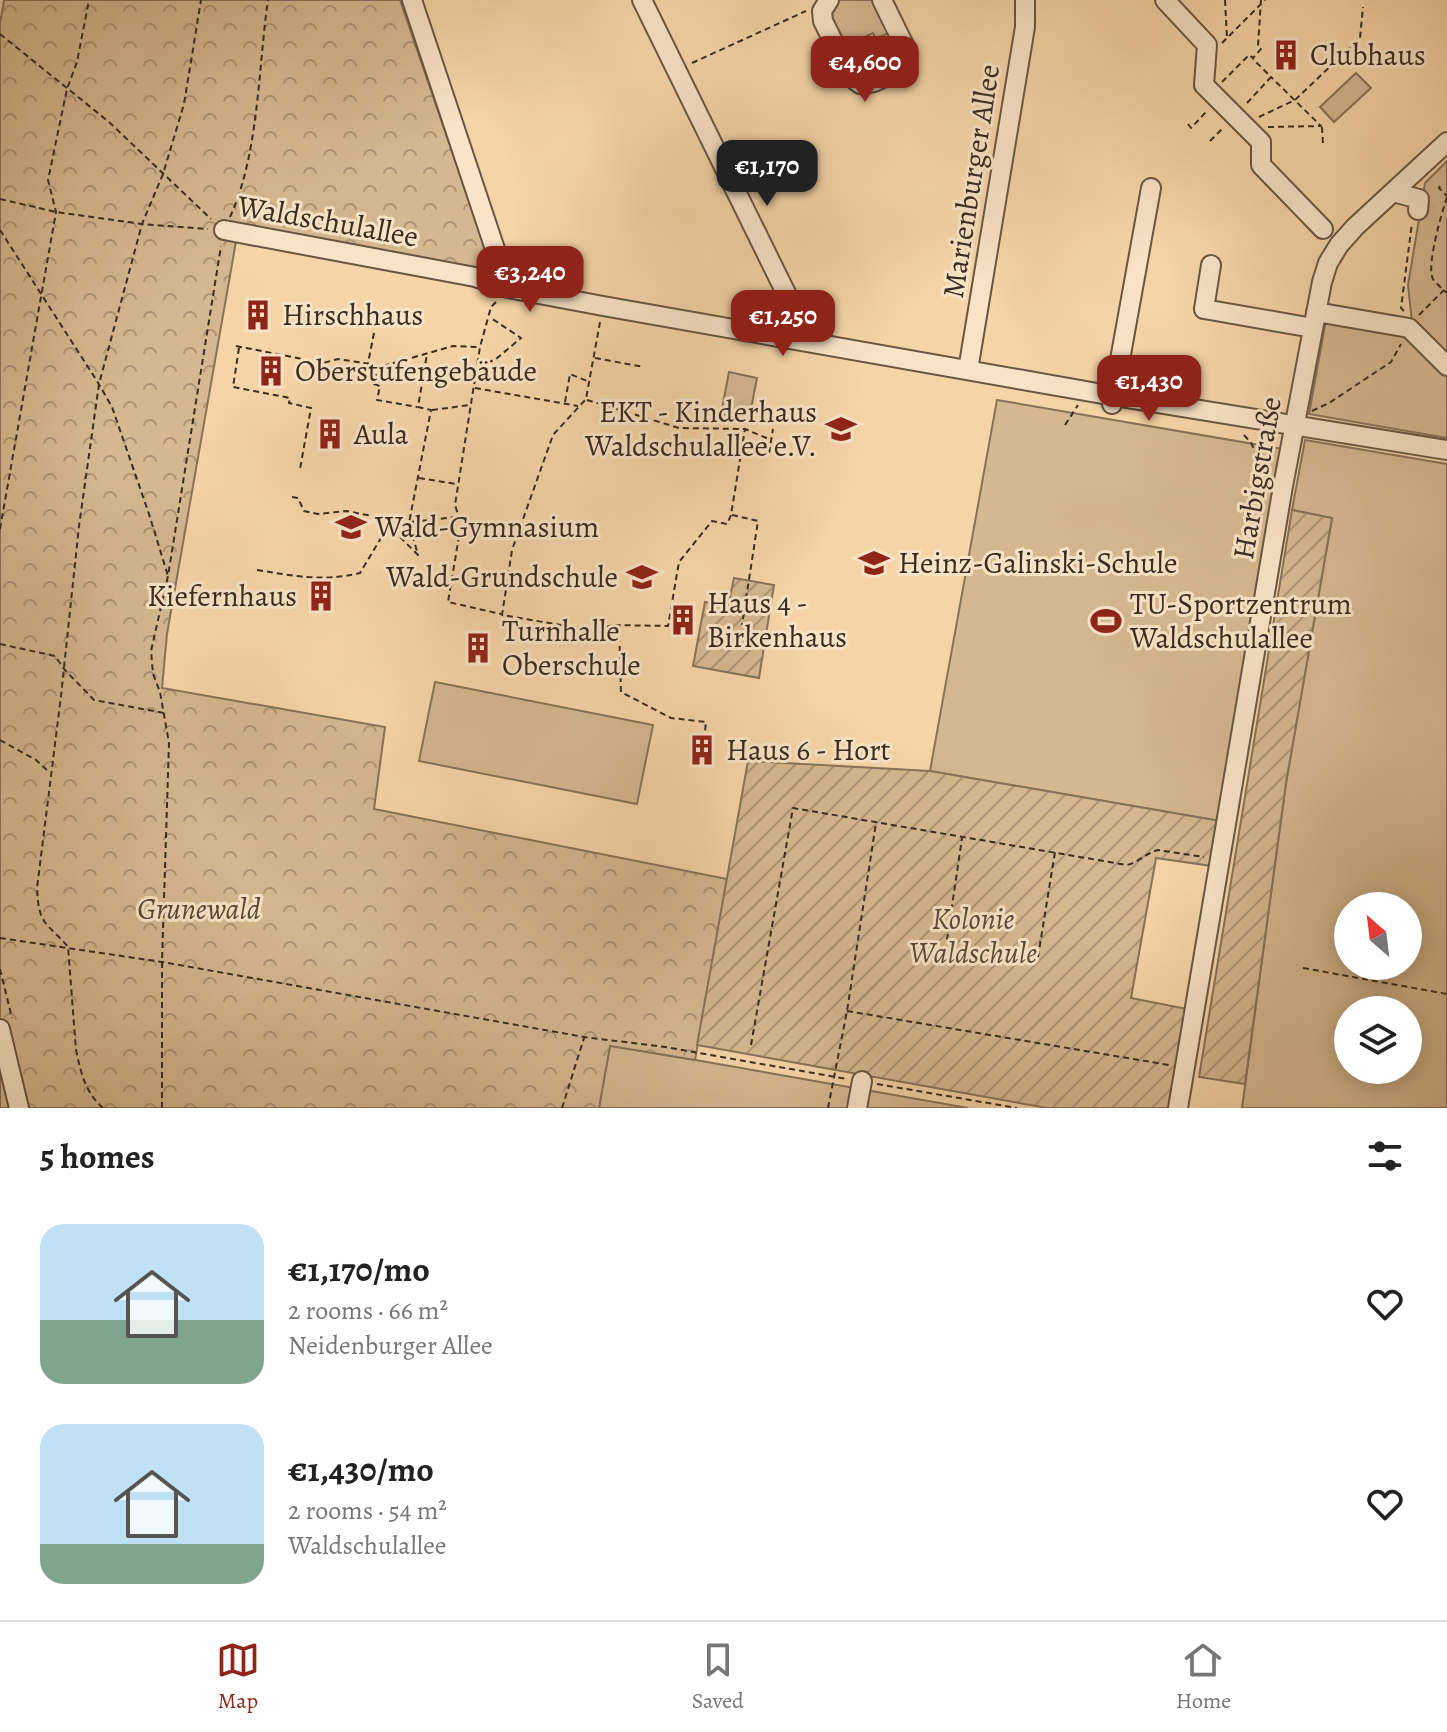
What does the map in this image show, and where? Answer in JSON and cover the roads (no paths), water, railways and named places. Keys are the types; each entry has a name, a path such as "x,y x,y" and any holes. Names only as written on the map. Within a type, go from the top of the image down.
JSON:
{"street":[{"path":"412,0 503,294"},
{"path":"642,0 810,342"},
{"path":"826,6 823,21 851,77 860,84 874,82 899,70 906,61 905,47 882,0"},
{"name":"Marienburger Allee","path":"968,370 1025,27 1025,0"},
{"path":"1165,0 1207,45 1204,85 1261,142 1261,165 1323,229"},
{"name":"Harbigstraße","path":"1178,1108 1221,860 1231,772 1283,486 1301,419 1322,282 1328,263 1355,227 1447,142"},
{"path":"1113,400 1151,188"},
{"path":"1393,192 1417,204"},
{"name":"Waldschulallee","path":"224,230 475,277 503,294 810,342 1088,391 1113,400 1228,415 1301,419 1447,450"},
{"path":"1211,265 1204,309 1409,328 1447,366"},
{"path":"0,1029 19,1108"},
{"path":"857,1108 862,1081"}],"tunnel":[{"path":"1418,210 1447,215"}],"place":[{"name":"Clubhaus","path":"1286,55"},
{"name":"Hirschhaus","path":"258,315"},
{"name":"Oberstufengebäude","path":"271,371"},
{"name":"EKT - Kinderhaus Waldschulallee e.V.","path":"841,429"},
{"name":"Aula","path":"330,434"},
{"name":"Wald-Gymnasium","path":"351,527"},
{"name":"Heinz-Galinski-Schule","path":"874,563"},
{"name":"Wald-Grundschule","path":"642,577"},
{"name":"Kiefernhaus","path":"321,596"},
{"name":"Haus 4 - Birkenhaus","path":"683,620"},
{"name":"TU-Sportzentrum Waldschulallee","path":"1106,621"},
{"name":"Turnhalle Oberschule","path":"478,648"},
{"name":"Haus 6 - Hort","path":"702,750"}],"park label":[{"name":"Grunewald","path":"199,909"},
{"name":"Kolonie Waldschule","path":"973,936"}]}
